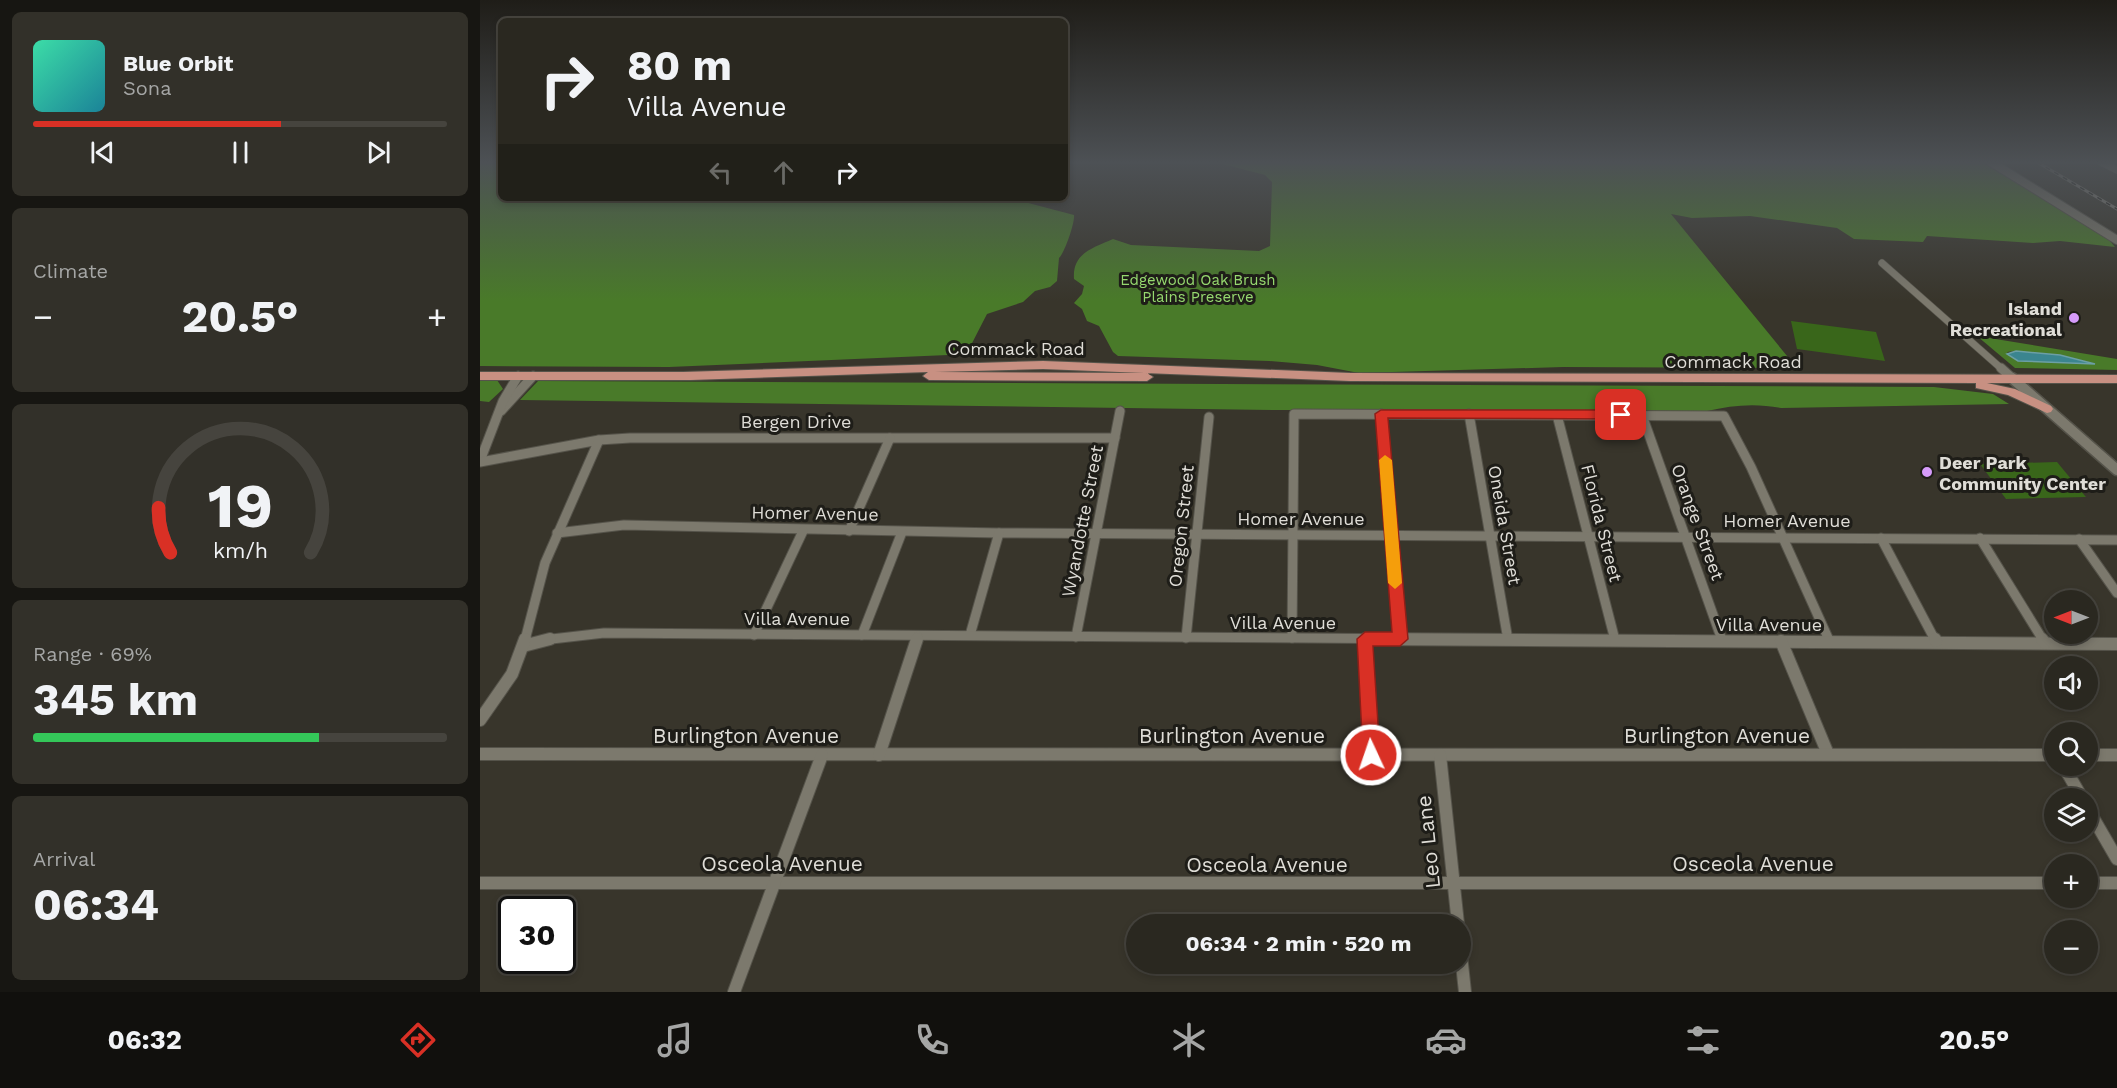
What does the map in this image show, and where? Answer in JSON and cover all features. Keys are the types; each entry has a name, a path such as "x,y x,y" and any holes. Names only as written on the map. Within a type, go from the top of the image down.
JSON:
{"main road":[{"name":"Commack Road","path":"480,376 2117,380"},
{"path":"1949,379 2000,388 2047,409"}],"street":[{"path":"2066,208 2117,240"},
{"path":"1882,263 2117,471"},
{"path":"480,461 503,400 518,376"},
{"path":"500,413 533,376"},
{"name":"Wyandotte Street","path":"1076,637 1120,411"},
{"path":"1292,638 1294,414 1469,414 1724,416 1751,467 1829,640"},
{"path":"1381,414 1400,639"},
{"name":"Oneida Street","path":"1469,414 1508,640"},
{"name":"Florida Street","path":"1557,415 1615,640"},
{"name":"Orange Street","path":"1642,415 1722,640"},
{"name":"Oregon Street","path":"1186,638 1209,417"},
{"name":"Bergen Drive","path":"480,461 599,440 694,437 1115,438"},
{"path":"849,531 890,438"},
{"path":"480,720 512,674 523,646 545,563 599,440"},
{"name":"Homer Avenue","path":"557,533 624,525 803,531 999,533 2117,540"},
{"path":"754,635 803,531"},
{"path":"862,635 902,532"},
{"path":"970,635 999,533"},
{"path":"1881,538 1936,641"},
{"path":"1980,538 2044,641"},
{"path":"2079,540 2117,593"},
{"name":"Villa Avenue","path":"523,646 546,639 604,633 2044,643"},
{"path":"879,755 918,636"},
{"path":"1365,639 1371,755"},
{"path":"1781,641 1828,754"},
{"name":"Villa Avenue","path":"2098,644 2117,644"},
{"name":"Burlington Avenue","path":"480,754 2044,755"},
{"path":"734,992 822,755"},
{"name":"Leo Lane","path":"1440,755 1457,914"},
{"path":"2098,755 2117,755"},
{"path":"2098,826 2117,859"},
{"name":"Osceola Avenue","path":"480,883 2044,883"},
{"path":"2098,883 2117,883"},
{"path":"1463,974 1465,992"}],"green space":[{"path":"480,208 1048,208 1074,215 1071,231 1059,258 1057,281 1050,287 1035,291 1023,302 987,314 969,349 948,355 669,367 480,366"},
{"name":"Edgewood Oak Brush Plains Preserve","path":"1271,208 2060,208 2105,235 2115,247 2060,241 2033,243 1927,236 1923,242 1854,239 1837,228 1750,216 1692,218 1671,214 1792,362 1793,368 1563,367 1359,373 1317,365 1269,361 1118,356 1113,352 1099,326 1087,321 1082,309 1074,303 1082,294 1084,286 1074,279 1076,263 1085,253 1113,239 1131,245 1259,251 1270,246"},
{"path":"1791,321 1876,332 1885,361 1797,349"},
{"path":"1977,336 2117,359 2117,370 2015,368","holes":["2007,352 2060,355 2092,363 2018,361"]},
{"path":"480,380 497,380 503,389 489,402 480,401"},
{"path":"538,381 1934,387 1993,394 2009,404 1781,408 1744,405 1707,411 1276,410 520,400"},
{"path":"2057,462 2086,497 2006,499 1980,464"}],"water":[{"path":"2016,351 2060,355 2095,364 2018,361 2007,354"}],"slow traffic":[{"path":"1385,460 1395,583"}],"place":[{"name":"Island Recreational","path":"2074,318"},
{"name":"Deer Park Community Center","path":"1927,472"}],"route":[{"path":"1371,755 1365,639 1400,639 1381,414 1621,415"}]}
